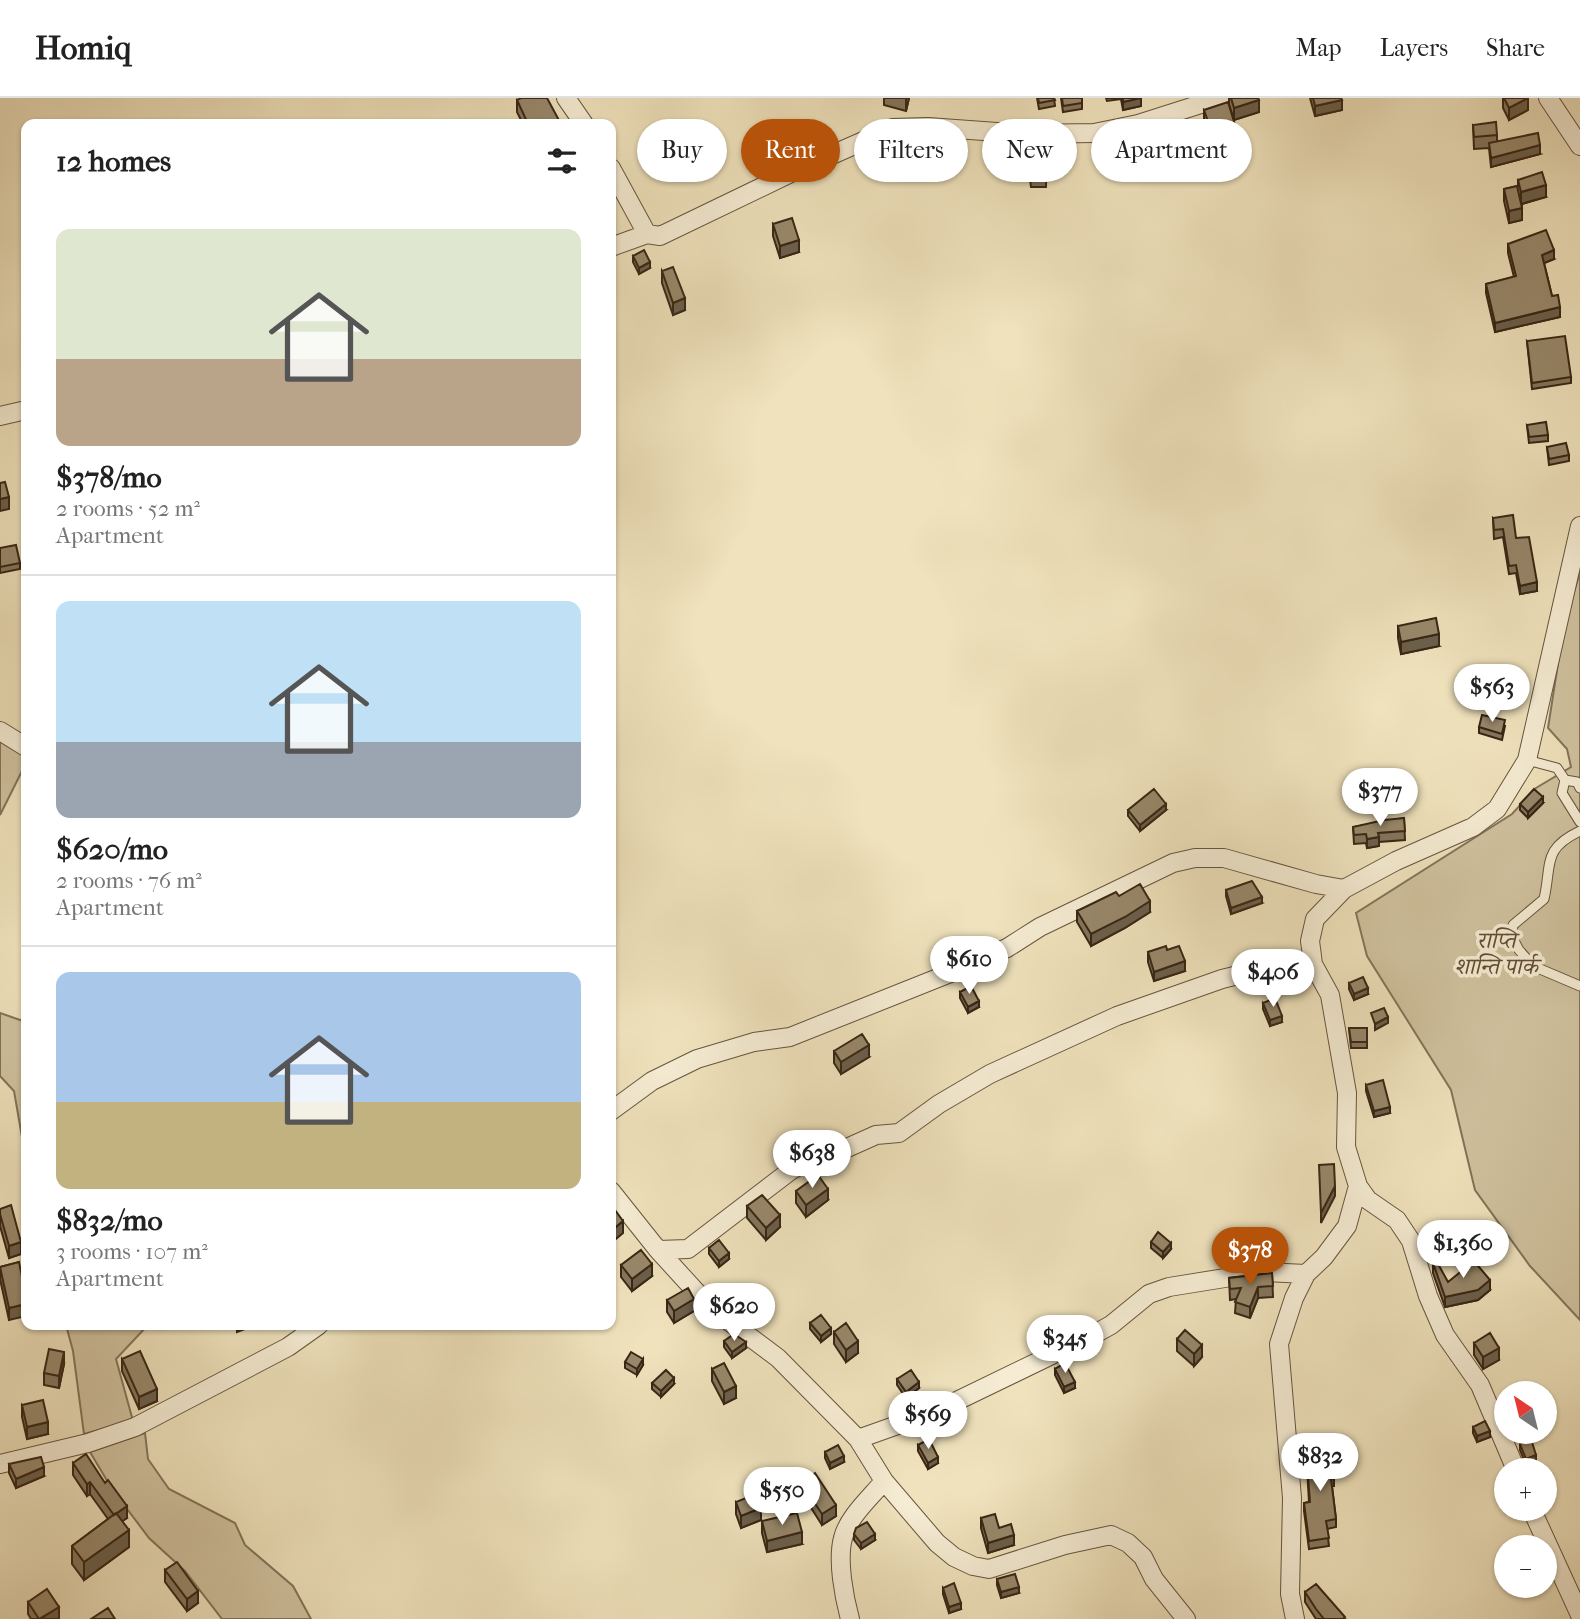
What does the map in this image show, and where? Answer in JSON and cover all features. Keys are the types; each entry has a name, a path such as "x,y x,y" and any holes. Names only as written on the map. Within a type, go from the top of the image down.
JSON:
{"street":[{"path":"566,98 581,119"},
{"path":"616,245 647,234 660,236 793,172 893,128 928,127 1026,134 1094,133 1138,124 1220,98"},
{"path":"1548,98 1580,146"},
{"path":"616,177 647,234"},
{"path":"0,416 21,411"},
{"path":"1511,1458 1480,1385 1446,1335 1428,1296 1411,1241 1397,1220 1368,1200 1358,1186 1346,1147 1347,1093 1330,995 1313,964 1310,941 1315,919 1344,889 1396,861 1472,827 1497,809 1527,760 1580,527"},
{"path":"0,731 21,744"},
{"path":"616,1107 652,1082 697,1059 754,1042 790,1037 948,974 1007,948 1040,927 1173,863 1195,858 1224,858 1316,884 1344,889"},
{"path":"657,1250 688,1249 790,1171 813,1158 838,1152 876,1135 899,1133 939,1104 990,1074 1116,1016 1222,979 1283,964 1313,964"},
{"path":"1295,1619 1290,1594 1292,1497 1279,1344 1294,1298 1306,1274 1324,1257 1348,1226 1358,1186"},
{"path":"616,1197 657,1250 711,1308 778,1357 858,1439 884,1481 937,1543 954,1557 973,1566 989,1569 1065,1545 1111,1535 1128,1544 1143,1557 1154,1579 1186,1619"},
{"path":"858,1439 934,1412 1091,1336 1111,1325 1149,1294 1169,1287 1262,1272 1306,1274"},
{"path":"0,1464 88,1443 135,1427 288,1347 311,1330"},
{"path":"850,1619 842,1591 842,1539 849,1524 884,1481"},
{"path":"1537,1521 1580,1615"}],"lane":[{"path":"1527,760 1558,768 1565,780 1562,793 1580,822"},
{"path":"1565,780 1577,782 1580,788"},
{"path":"1580,831 1557,844 1550,856 1544,899 1513,926 1511,936 1533,966 1580,986"}],"green space":[{"name":"राप्ति शान्ति पार्क","path":"1580,572 1580,1320 1530,1266 1475,1190 1451,1090 1367,956 1356,913 1512,814 1536,788 1571,767 1567,749 1548,728 1564,625"},
{"path":"0,739 21,754 21,773 0,815"},
{"path":"0,1013 21,1020 21,1131 14,1091 0,1076"},
{"path":"67,1330 143,1330 116,1359 133,1421 84,1434 73,1351"},
{"path":"145,1433 148,1459 169,1489 235,1523 245,1545 293,1586 311,1619 222,1619 185,1571 149,1538 112,1489 90,1452"}],"building":[{"path":"547,98 558,119 526,119 517,100"},
{"path":"1038,98 1054,98 1055,100 1039,103"},
{"path":"1062,98 1082,98 1082,103 1063,106"},
{"path":"1123,98 1141,98 1123,102"},
{"path":"1231,98 1258,98 1259,100 1234,108"},
{"path":"1313,98 1341,98 1342,100 1315,106"},
{"path":"1504,98 1528,98 1509,108"},
{"path":"1228,102 1233,119 1207,119 1204,110"},
{"path":"1496,122 1497,135 1474,137 1473,125"},
{"path":"1538,133 1540,145 1491,158 1489,143"},
{"path":"1542,172 1546,185 1521,192 1518,180"},
{"path":"1517,186 1522,208 1509,211 1504,189"},
{"path":"792,218 799,240 780,246 773,224"},
{"path":"1546,230 1554,250 1542,255 1552,296 1558,295 1560,307 1495,323 1486,284 1516,276 1508,244"},
{"path":"644,250 650,262 639,268 633,256"},
{"path":"673,267 685,298 673,303 662,271"},
{"path":"1565,336 1571,377 1532,383 1527,341"},
{"path":"1546,422 1548,435 1529,437 1527,425"},
{"path":"1566,443 1569,455 1549,459 1547,447"},
{"path":"5,482 9,497 0,499 0,483"},
{"path":"1513,515 1516,538 1529,537 1537,582 1520,586 1516,565 1509,566 1503,529 1494,530 1493,518"},
{"path":"16,545 20,563 0,567 0,548"},
{"path":"1436,618 1439,634 1401,642 1398,626"},
{"path":"1482,715 1505,720 1502,734 1479,727"},
{"path":"1154,789 1166,804 1140,825 1128,810"},
{"path":"1534,789 1543,797 1528,812 1520,804"},
{"path":"1404,818 1405,831 1378,833 1379,837 1367,839 1366,834 1354,835 1353,827"},
{"path":"1252,881 1262,897 1231,908 1226,890"},
{"path":"1140,884 1150,901 1091,934 1077,911 1116,892 1119,896"},
{"path":"1166,946 1167,950 1179,946 1185,961 1154,972 1148,952"},
{"path":"1363,977 1368,988 1354,994 1349,983"},
{"path":"971,986 979,1001 968,1007 960,992"},
{"path":"1275,998 1282,1016 1270,1020 1263,1003"},
{"path":"1384,1008 1388,1017 1375,1024 1371,1013"},
{"path":"1349,1028 1367,1028 1367,1042 1351,1042"},
{"path":"862,1034 869,1045 841,1062 834,1051"},
{"path":"1383,1080 1390,1107 1374,1111 1366,1085"},
{"path":"1334,1164 1335,1186 1321,1213 1319,1165"},
{"path":"818,1175 828,1189 806,1205 796,1191"},
{"path":"762,1195 780,1215 766,1228 747,1206"},
{"path":"11,1205 21,1242 9,1246 0,1209"},
{"path":"616,1211 623,1221 616,1227"},
{"path":"1158,1232 1171,1243 1163,1252 1151,1242"},
{"path":"719,1240 729,1253 719,1261 709,1248"},
{"path":"641,1250 652,1264 632,1279 621,1265"},
{"path":"1474,1261 1490,1280 1478,1290 1445,1297 1433,1263 1437,1262 1448,1282"},
{"path":"19,1262 21,1305 9,1308 0,1267"},
{"path":"1272,1273 1273,1286 1258,1287 1250,1307 1235,1302 1241,1288 1230,1289 1229,1278"},
{"path":"688,1288 694,1299 674,1311 667,1300"},
{"path":"821,1315 831,1328 821,1336 810,1323"},
{"path":"846,1323 858,1341 846,1350 834,1332"},
{"path":"1185,1330 1202,1345 1194,1354 1177,1339"},
{"path":"1490,1333 1499,1348 1483,1357 1474,1343"},
{"path":"734,1334 746,1342 732,1352 724,1341"},
{"path":"49,1349 64,1352 59,1376 44,1373"},
{"path":"140,1351 157,1389 139,1397 122,1359"},
{"path":"631,1352 643,1359 637,1369 625,1362"},
{"path":"724,1363 736,1386 724,1392 712,1369"},
{"path":"1065,1363 1075,1382 1064,1387 1055,1369"},
{"path":"666,1370 674,1378 661,1391 652,1383"},
{"path":"911,1370 919,1382 906,1392 897,1379"},
{"path":"43,1400 48,1422 27,1427 22,1405"},
{"path":"1485,1421 1490,1431 1477,1436 1473,1427"},
{"path":"929,1439 938,1457 928,1463 918,1445"},
{"path":"1520,1444 1533,1444 1536,1455 1526,1458"},
{"path":"838,1445 844,1456 830,1463 825,1452"},
{"path":"1331,1446 1334,1478 1331,1479 1336,1519 1326,1521 1329,1538 1309,1541 1304,1503 1310,1502 1306,1450"},
{"path":"86,1454 105,1483 108,1480 127,1506 114,1515 73,1463"},
{"path":"41,1457 44,1467 16,1479 9,1464"},
{"path":"815,1473 836,1505 822,1514 808,1493 811,1491 804,1480"},
{"path":"756,1494 761,1508 741,1516 736,1502"},
{"path":"116,1513 129,1530 84,1562 72,1546"},
{"path":"797,1513 802,1532 767,1541 762,1521"},
{"path":"995,1514 999,1528 1011,1524 1014,1535 988,1543 981,1518"},
{"path":"867,1522 875,1534 861,1543 854,1534 856,1528"},
{"path":"177,1562 198,1591 187,1599 165,1570"},
{"path":"1015,1574 1019,1587 1001,1592 997,1579"},
{"path":"954,1583 961,1603 949,1607 943,1588"},
{"path":"1316,1584 1345,1617 1343,1619 1324,1619 1316,1609 1305,1592"},
{"path":"47,1589 59,1607 39,1619 28,1602"},
{"path":"108,1608 115,1619 91,1619"}]}
